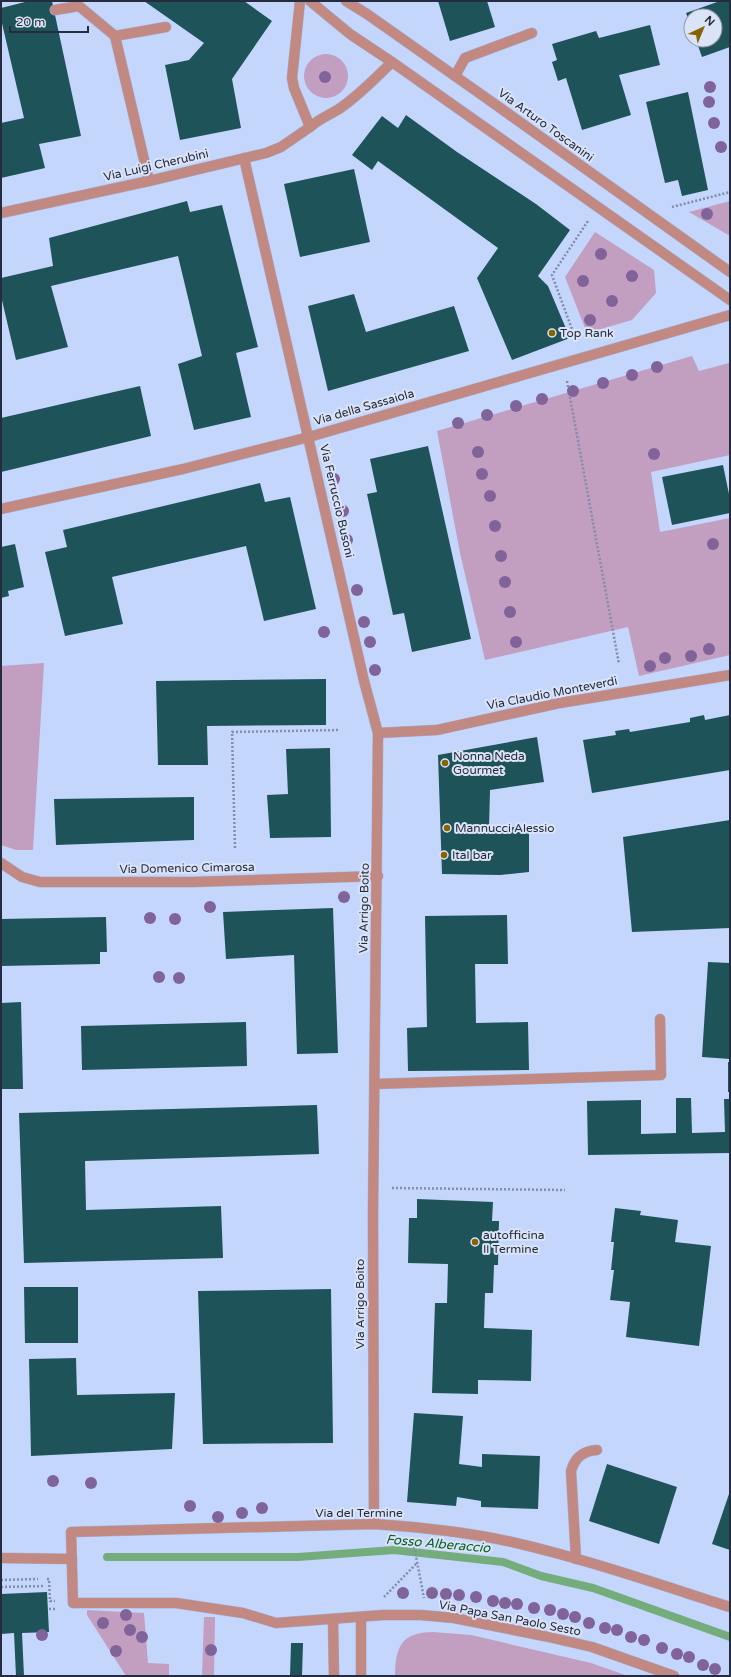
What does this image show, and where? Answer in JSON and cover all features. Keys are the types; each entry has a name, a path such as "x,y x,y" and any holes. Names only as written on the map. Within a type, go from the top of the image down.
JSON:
{"street":[{"path":"300,1 292,78 294,88 310,127 317,121 339,109 392,62"},
{"path":"310,1 350,34 730,300"},
{"name":"Via Arturo Toscanini","path":"346,1 455,76 730,272"},
{"path":"55,10 79,6 115,36 149,181"},
{"path":"115,36 166,27"},
{"path":"455,76 465,58 532,33"},
{"name":"Via Luigi Cherubini","path":"1,213 149,181 266,153 281,147 310,127"},
{"name":"Via Ferruccio Busoni","path":"244,158 364,681 378,733"},
{"name":"Via della Sassaiola","path":"1,509 184,469 309,437 730,315"},
{"name":"Via Claudio Monteverdi","path":"378,733 437,730 560,703 730,675"},
{"name":"Via Arrigo Boito","path":"374,1524 373,1212 378,876 378,733"},
{"name":"Via Domenico Cimarosa","path":"1,863 22,877 40,882 192,882 378,876"},
{"path":"375,1084 661,1075 660,1019"},
{"path":"576,1559 572,1471 573,1464 582,1454 590,1450 597,1450"},
{"name":"Via del Termine","path":"73,1603 71,1532 374,1524 404,1526 480,1536 511,1542 576,1559 730,1607"},
{"path":"1,1558 72,1559"},
{"name":"Via Papa San Paolo Sesto","path":"73,1603 176,1602 243,1613 276,1623 361,1617 427,1616 454,1618 592,1647 674,1676"},
{"path":"361,1617 361,1676"},
{"path":"333,1619 334,1676"}],"path":[{"path":"648,214 730,192"},
{"path":"582,358 552,274 597,207"},
{"path":"572,403 619,664"},
{"path":"235,848 232,732 340,730"},
{"path":"374,1188 565,1190"},
{"path":"414,1545 427,1616"},
{"path":"383,1599 417,1562"},
{"path":"1,1580 49,1579 50,1601 59,1601"},
{"path":"1,1587 45,1586"}],"shaded area":[{"path":"326,54 338,58 344,64 348,76 344,88 338,94 326,98 314,94 308,88 304,76 308,64 314,58"},
{"path":"730,201 730,236 689,212"},
{"path":"595,232 654,270 656,293 632,320 587,333 565,277"},
{"path":"692,356 699,371 729,363 730,455 651,472 660,532 730,518 730,655 639,676 628,627 485,660 460,553 437,431"},
{"path":"44,663 33,850 16,850 1,845 1,666"},
{"path":"87,1610 144,1613 148,1663 169,1664 169,1676 126,1676 87,1615"},
{"path":"204,1617 215,1617 214,1676 202,1676"},
{"path":"433,1632 471,1635 591,1663 628,1676 395,1676 396,1657 402,1644 414,1635"}],"building":[{"path":"29,1 52,1 81,136 39,144 45,168 1,178 1,123 24,118 1,19 1,8"},
{"path":"144,1 244,1 272,21 232,79 241,128 180,140 165,65 189,60 204,43"},
{"path":"438,1 487,1 495,27 450,41"},
{"path":"720,1 730,1 730,47 702,57 699,48 723,48 723,8 700,8"},
{"path":"650,25 660,65 619,75 631,115 582,130 566,78 558,81 552,62 557,60 552,44 596,31 599,38"},
{"path":"688,92 708,190 682,196 678,180 665,183 646,102"},
{"path":"406,115 457,152 536,204 570,230 538,276 548,286 570,338 512,360 477,278 498,248 378,161 372,170 352,155 382,116 398,128"},
{"path":"354,169 370,242 300,257 284,184"},
{"path":"187,201 190,212 222,205 258,347 236,353 251,417 194,430 178,364 202,356 178,256 51,286 68,347 16,360 1,296 1,278 53,266 49,238"},
{"path":"354,294 366,332 454,306 469,351 328,391 308,306"},
{"path":"140,386 151,436 1,472 1,418"},
{"path":"428,446 471,639 412,652 404,613 393,615 367,494 377,492 370,459"},
{"path":"723,465 730,499 730,513 672,525 662,477"},
{"path":"260,483 265,502 290,497 316,609 264,621 246,546 112,577 123,624 65,636 45,552 67,547 63,530"},
{"path":"15,544 24,587 8,591 9,596 1,598 1,547"},
{"path":"326,679 326,725 207,726 208,765 158,765 156,681"},
{"path":"704,715 705,720 730,715 730,770 592,793 583,740 616,735 615,731 629,729 630,732 690,722 690,718"},
{"path":"537,737 544,782 490,790 489,829 529,826 529,872 500,875 442,874 438,755"},
{"path":"330,748 331,837 270,838 267,795 288,794 286,749"},
{"path":"194,797 194,840 56,845 54,799"},
{"path":"730,820 730,928 632,932 623,837"},
{"path":"333,908 338,1053 297,1054 294,955 226,959 223,912"},
{"path":"507,915 508,964 475,964 476,1023 528,1022 529,1070 408,1071 407,1028 427,1027 425,916"},
{"path":"106,917 107,952 100,952 100,964 1,966 1,919"},
{"path":"708,962 730,963 730,1059 702,1057"},
{"path":"21,1002 23,1089 1,1089 1,1003"},
{"path":"246,1022 247,1066 82,1070 81,1026"},
{"path":"728,1062 730,1062 730,1092 728,1092"},
{"path":"676,1098 691,1098 692,1133 725,1132 724,1099 730,1099 730,1153 588,1155 587,1101 641,1100 641,1134 676,1133"},
{"path":"317,1105 319,1154 85,1161 86,1210 221,1206 223,1258 24,1263 19,1113"},
{"path":"417,1199 493,1202 492,1221 499,1221 498,1265 494,1265 493,1293 485,1293 484,1328 532,1330 531,1381 478,1380 478,1394 432,1393 435,1303 447,1303 448,1264 408,1263 409,1218 417,1218"},
{"path":"615,1208 641,1211 640,1215 678,1220 675,1242 711,1246 699,1346 626,1337 630,1302 610,1300 614,1270 611,1270 614,1242 611,1242"},
{"path":"24,1287 78,1287 78,1343 25,1343"},
{"path":"331,1289 333,1443 203,1444 198,1291"},
{"path":"76,1358 77,1395 175,1393 172,1449 31,1456 29,1359"},
{"path":"414,1413 463,1416 459,1464 482,1467 482,1454 540,1456 538,1509 481,1507 481,1501 457,1497 456,1506 407,1502"},
{"path":"607,1464 677,1487 659,1544 589,1521"},
{"path":"730,1491 730,1550 712,1544"},
{"path":"47,1592 49,1632 22,1633 24,1676 16,1676 14,1633 1,1634 1,1594"},
{"path":"291,1643 303,1643 302,1676 290,1676"}],"waterway":[{"name":"Fosso Alberaccio","path":"107,1557 298,1557 394,1550 503,1562 541,1576 593,1588 730,1637"}],"place":[{"name":"Top Rank","path":"552,333"},
{"name":"Nonna Neda Gourmet","path":"445,763"},
{"name":"Mannucci Alessio","path":"447,828"},
{"name":"Ital bar","path":"444,855"},
{"name":"autofficina Il Termine","path":"475,1242"}]}
